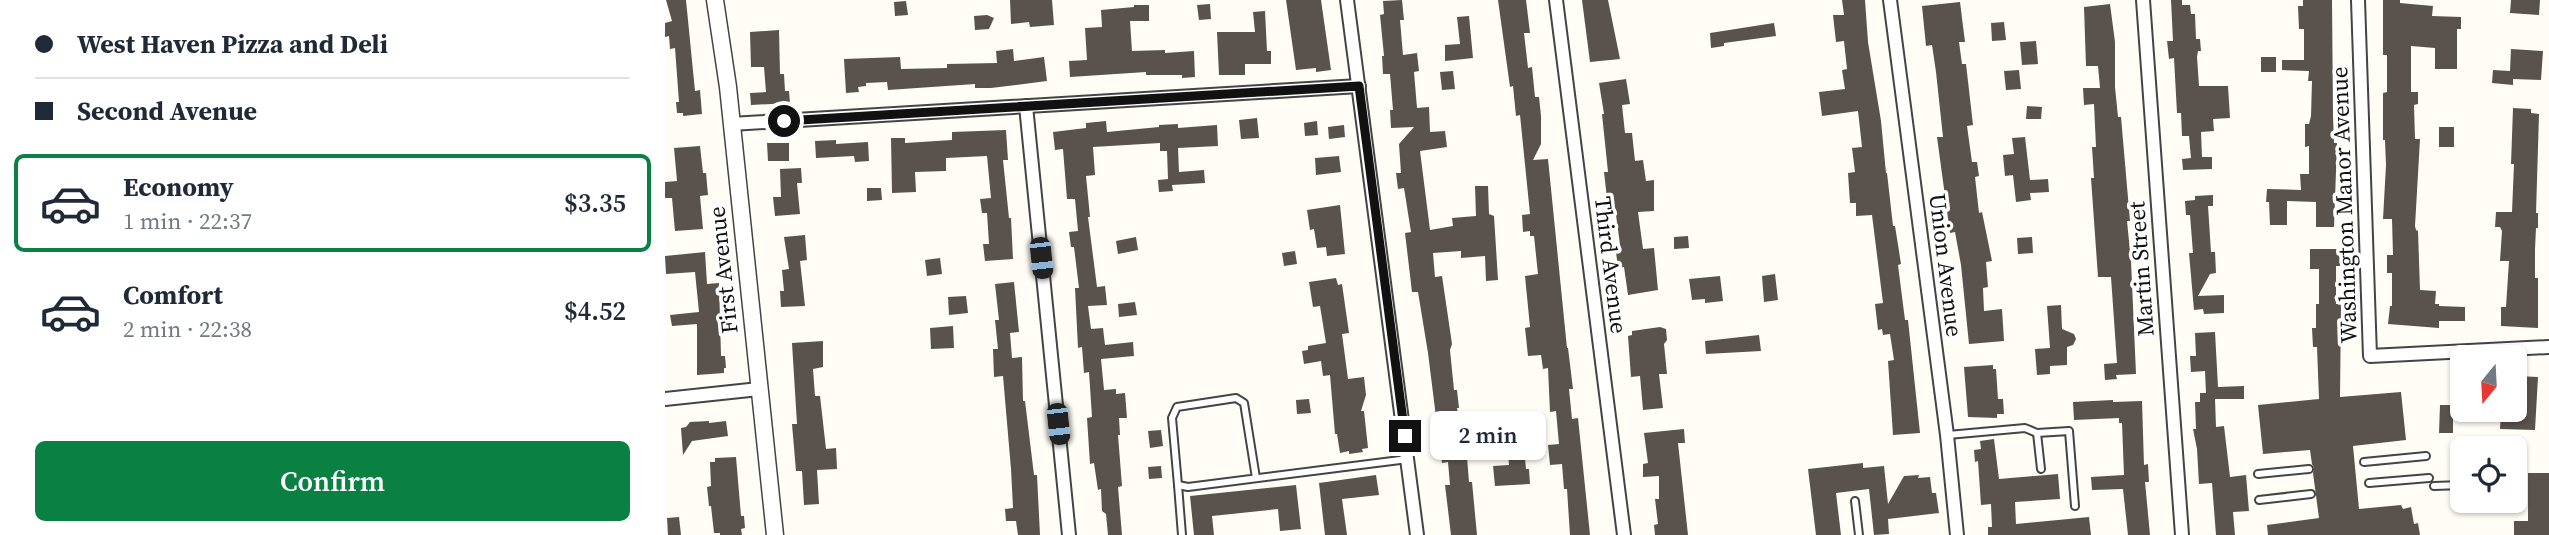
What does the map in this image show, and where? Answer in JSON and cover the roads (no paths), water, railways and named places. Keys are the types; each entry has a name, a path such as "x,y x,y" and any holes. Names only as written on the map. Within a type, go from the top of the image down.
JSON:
{"street":[{"name":"First Avenue","path":"715,0 724,60 775,535"},
{"path":"1347,0 1417,535"},
{"name":"Third Avenue","path":"1556,0 1624,535"},
{"name":"Union Avenue","path":"1890,0 1947,435 1957,535"},
{"name":"Martin Street","path":"2143,0 2182,535"},
{"name":"Washington Manor Avenue","path":"2358,0 2370,356 2549,347"},
{"path":"731,124 1359,86"},
{"path":"1026,106 1069,535"},
{"path":"665,399 759,389"}],"lane":[{"path":"1182,535 1172,418 1177,407 1236,398 1244,403 1256,478"},
{"path":"1947,435 2025,428 2037,433 2069,431 2075,506"},
{"path":"2037,433 2041,469"},
{"path":"2364,461 2426,456"},
{"path":"1178,485 1188,487 1408,459"},
{"path":"2258,474 2309,469"},
{"path":"2369,483 2428,478"},
{"path":"2434,486 2450,485"},
{"path":"2259,500 2311,494"},
{"path":"1855,501 1859,535"}]}
